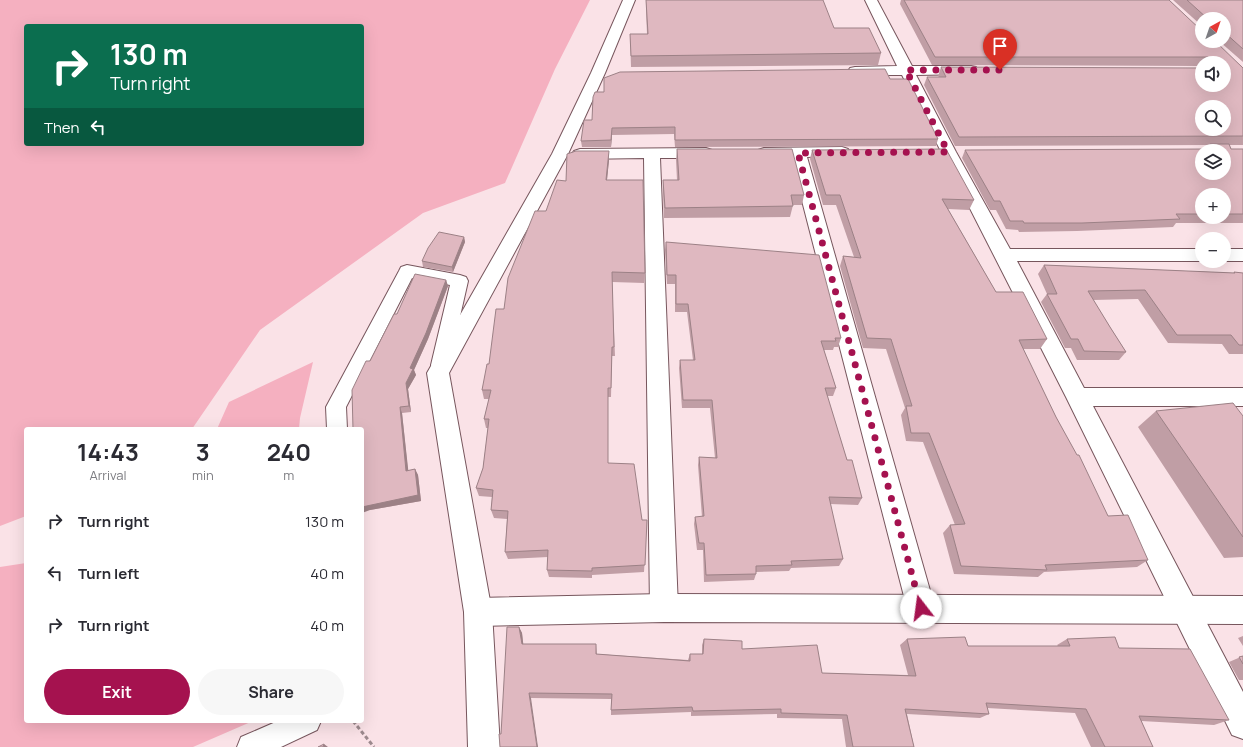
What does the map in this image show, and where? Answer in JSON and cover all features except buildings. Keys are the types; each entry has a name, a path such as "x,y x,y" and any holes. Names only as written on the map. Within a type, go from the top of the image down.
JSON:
{"street":[{"path":"484,747 478,612 438,372 606,73 629,0"},
{"path":"871,0 948,152 1004,255 1077,397 1243,724"},
{"path":"843,71 986,70"},
{"path":"752,153 854,152"},
{"path":"652,153 664,608"},
{"path":"560,154 721,153"},
{"path":"798,153 921,608"},
{"path":"1004,255 1195,255"},
{"path":"1231,255 1243,255"},
{"path":"1077,397 1243,397"},
{"path":"478,612 664,608 921,608 1185,611 1243,610"}],"lane":[{"path":"337,427 336,407 407,271 460,281 438,372"},
{"path":"252,747 304,723"}],"path":[{"path":"355,723 374,747"}],"shaded area":[{"path":"0,0 590,0 555,69 505,183 423,213 260,330 193,427 24,427 24,517 0,526"},
{"path":"313,362 299,427 218,427 229,402"},
{"path":"24,563 24,723 248,723 193,747 0,747 0,567"}],"route":[{"path":"921,608 798,153 948,152 906,70 1000,70"}]}
